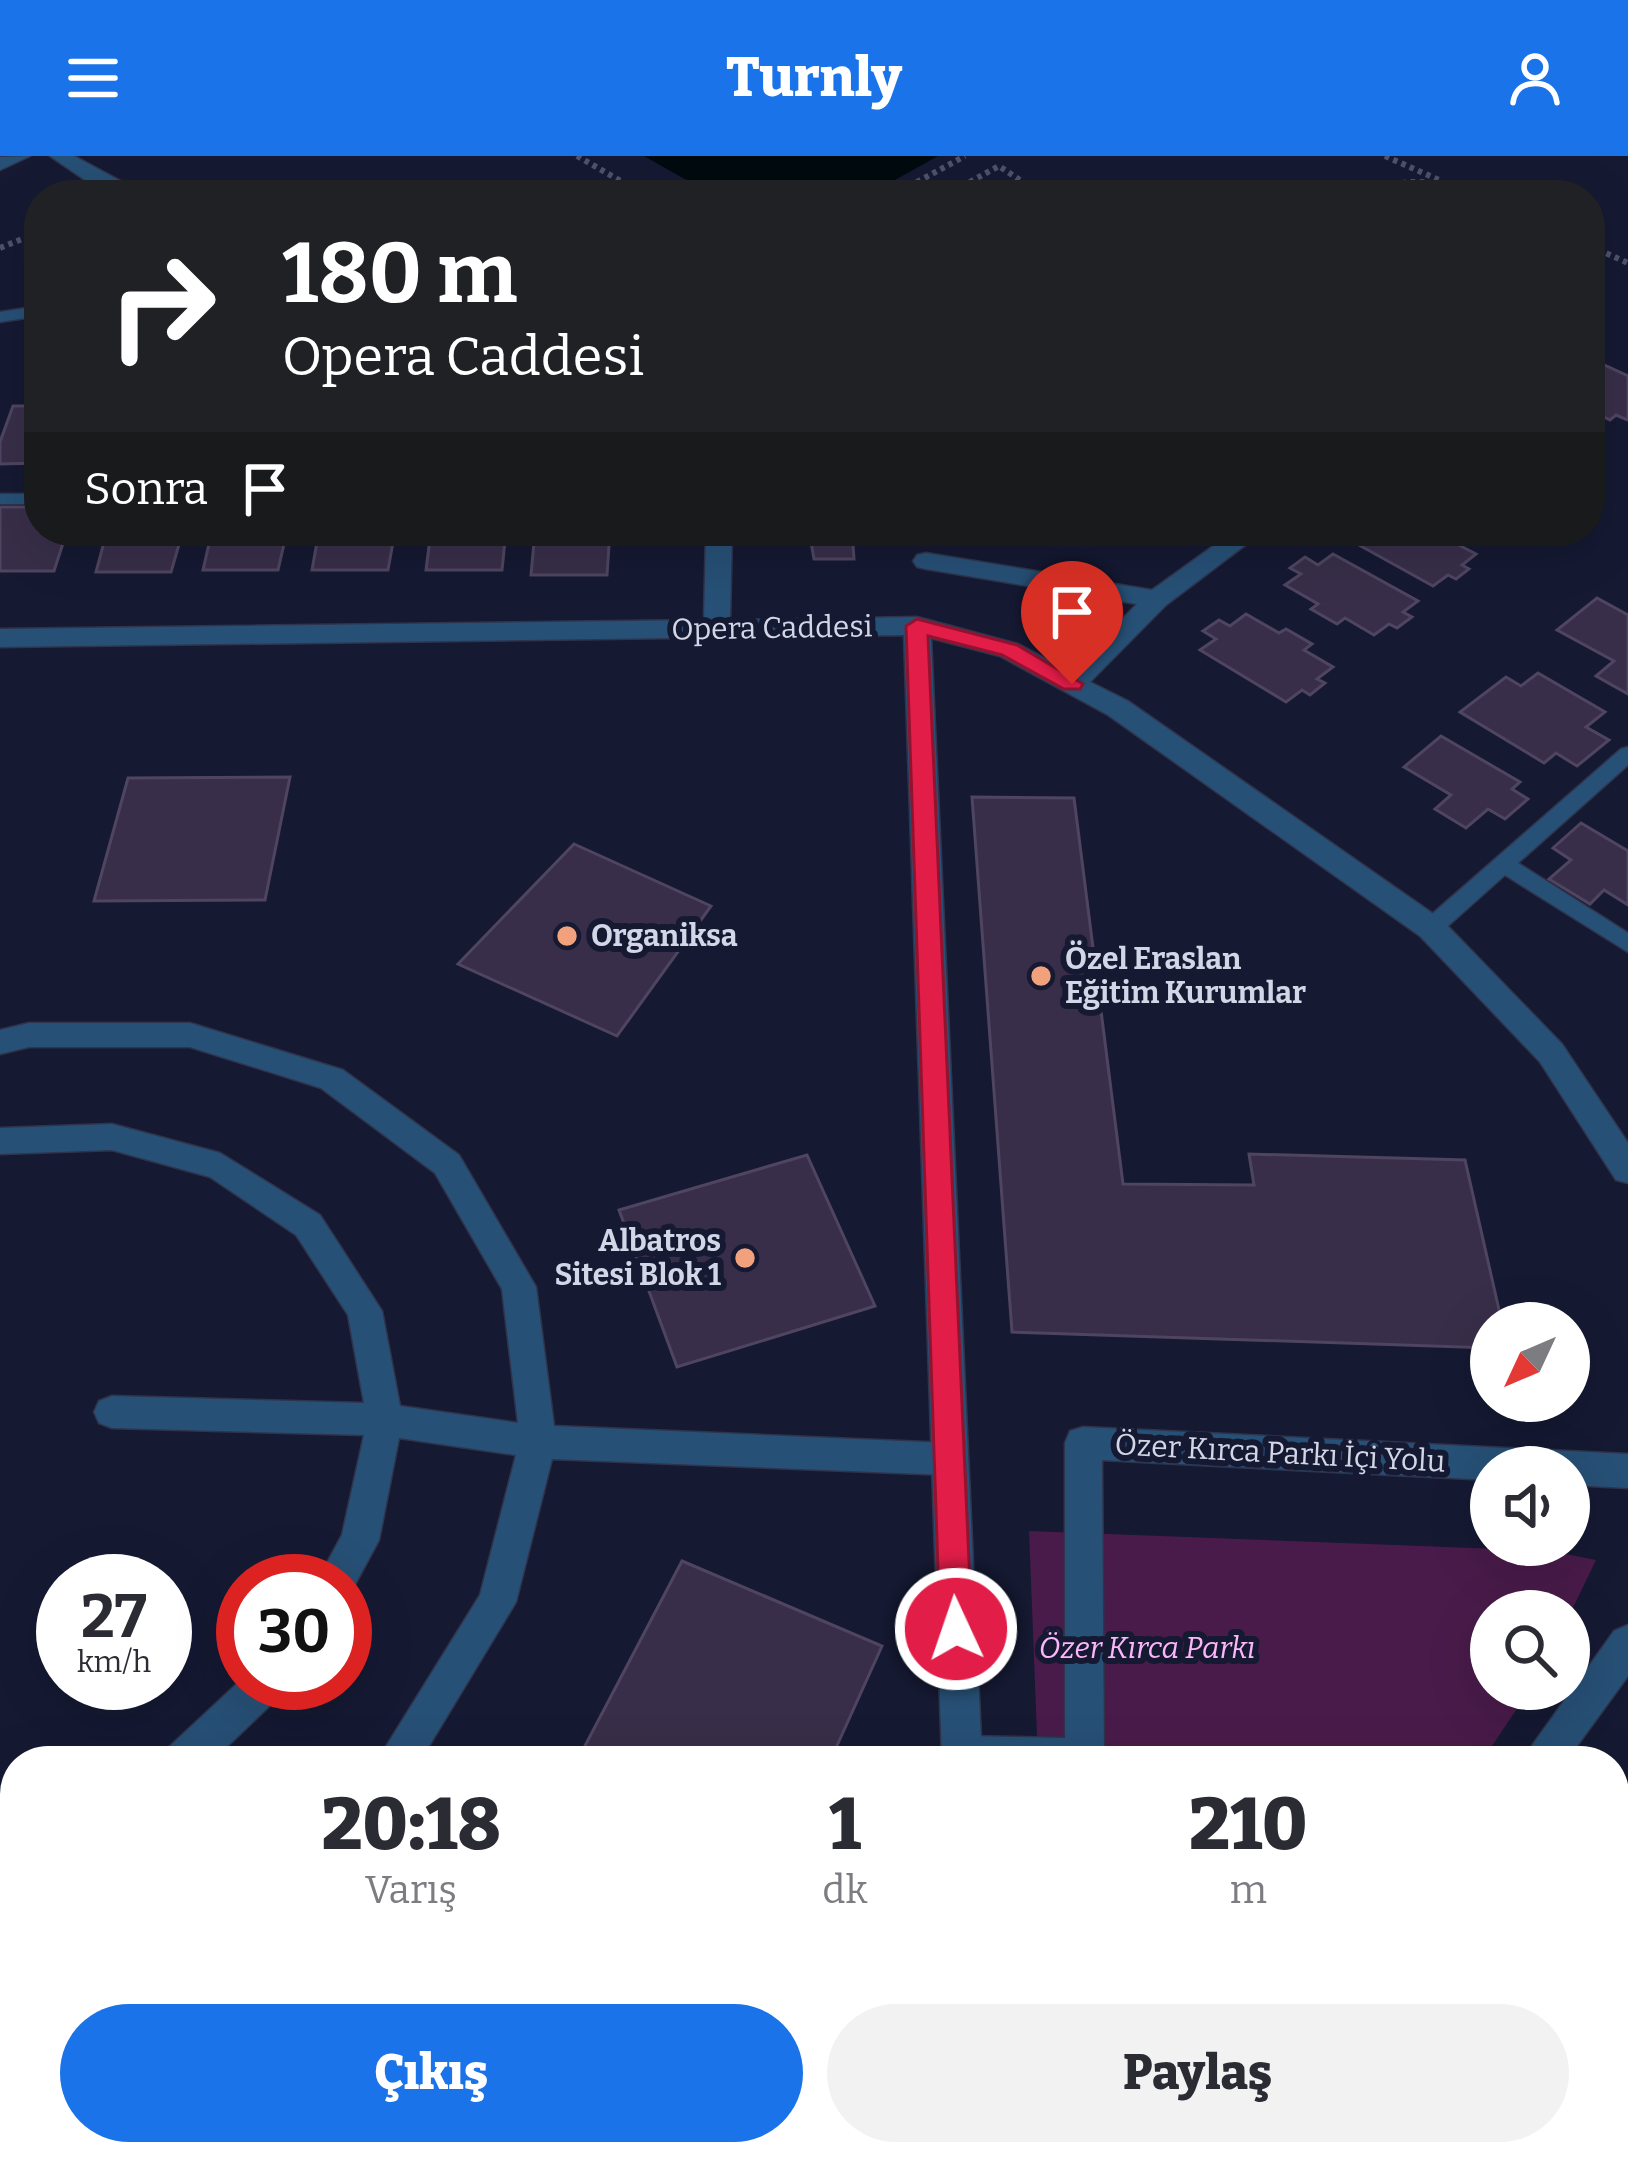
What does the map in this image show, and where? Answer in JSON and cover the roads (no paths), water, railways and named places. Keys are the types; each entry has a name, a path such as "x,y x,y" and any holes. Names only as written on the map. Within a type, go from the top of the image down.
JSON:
{"street":[{"path":"0,164 20,156"},
{"path":"60,156 97,180"},
{"path":"717,628 719,546"},
{"path":"1072,684 1157,598 1230,546"},
{"path":"926,561 1157,598"},
{"path":"917,626 961,1746"},
{"name":"Opera Caddesi","path":"0,638 917,626 1009,650 1118,708 1431,928 1550,1053 1628,1170"},
{"path":"0,1042 29,1035 190,1035 332,1079 447,1164 519,1287 538,1442 497,1602 406,1746"},
{"path":"0,1141 112,1137 220,1166 308,1225 365,1311 385,1420 360,1540 352,1554"},
{"path":"112,1412 385,1420 538,1442 948,1459"},
{"name":"Özer Kırca Parkı İçi Yolu","path":"1084,1746 1087,1534 1083,1443 1470,1463"},
{"path":"1590,1469 1628,1471"},
{"path":"1552,1746 1628,1644"},
{"path":"199,1746 237,1710"}],"lane":[{"path":"1431,928 1628,754"},
{"path":"1504,864 1628,944"}],"place":[{"name":"Organiksa","path":"567,936"},
{"name":"Özel Eraslan Eğitim Kurumlar","path":"1041,976"},
{"name":"Albatros Sitesi Blok 1","path":"745,1258"}],"park label":[{"name":"Özer Kırca Parkı","path":"1147,1648"}]}
